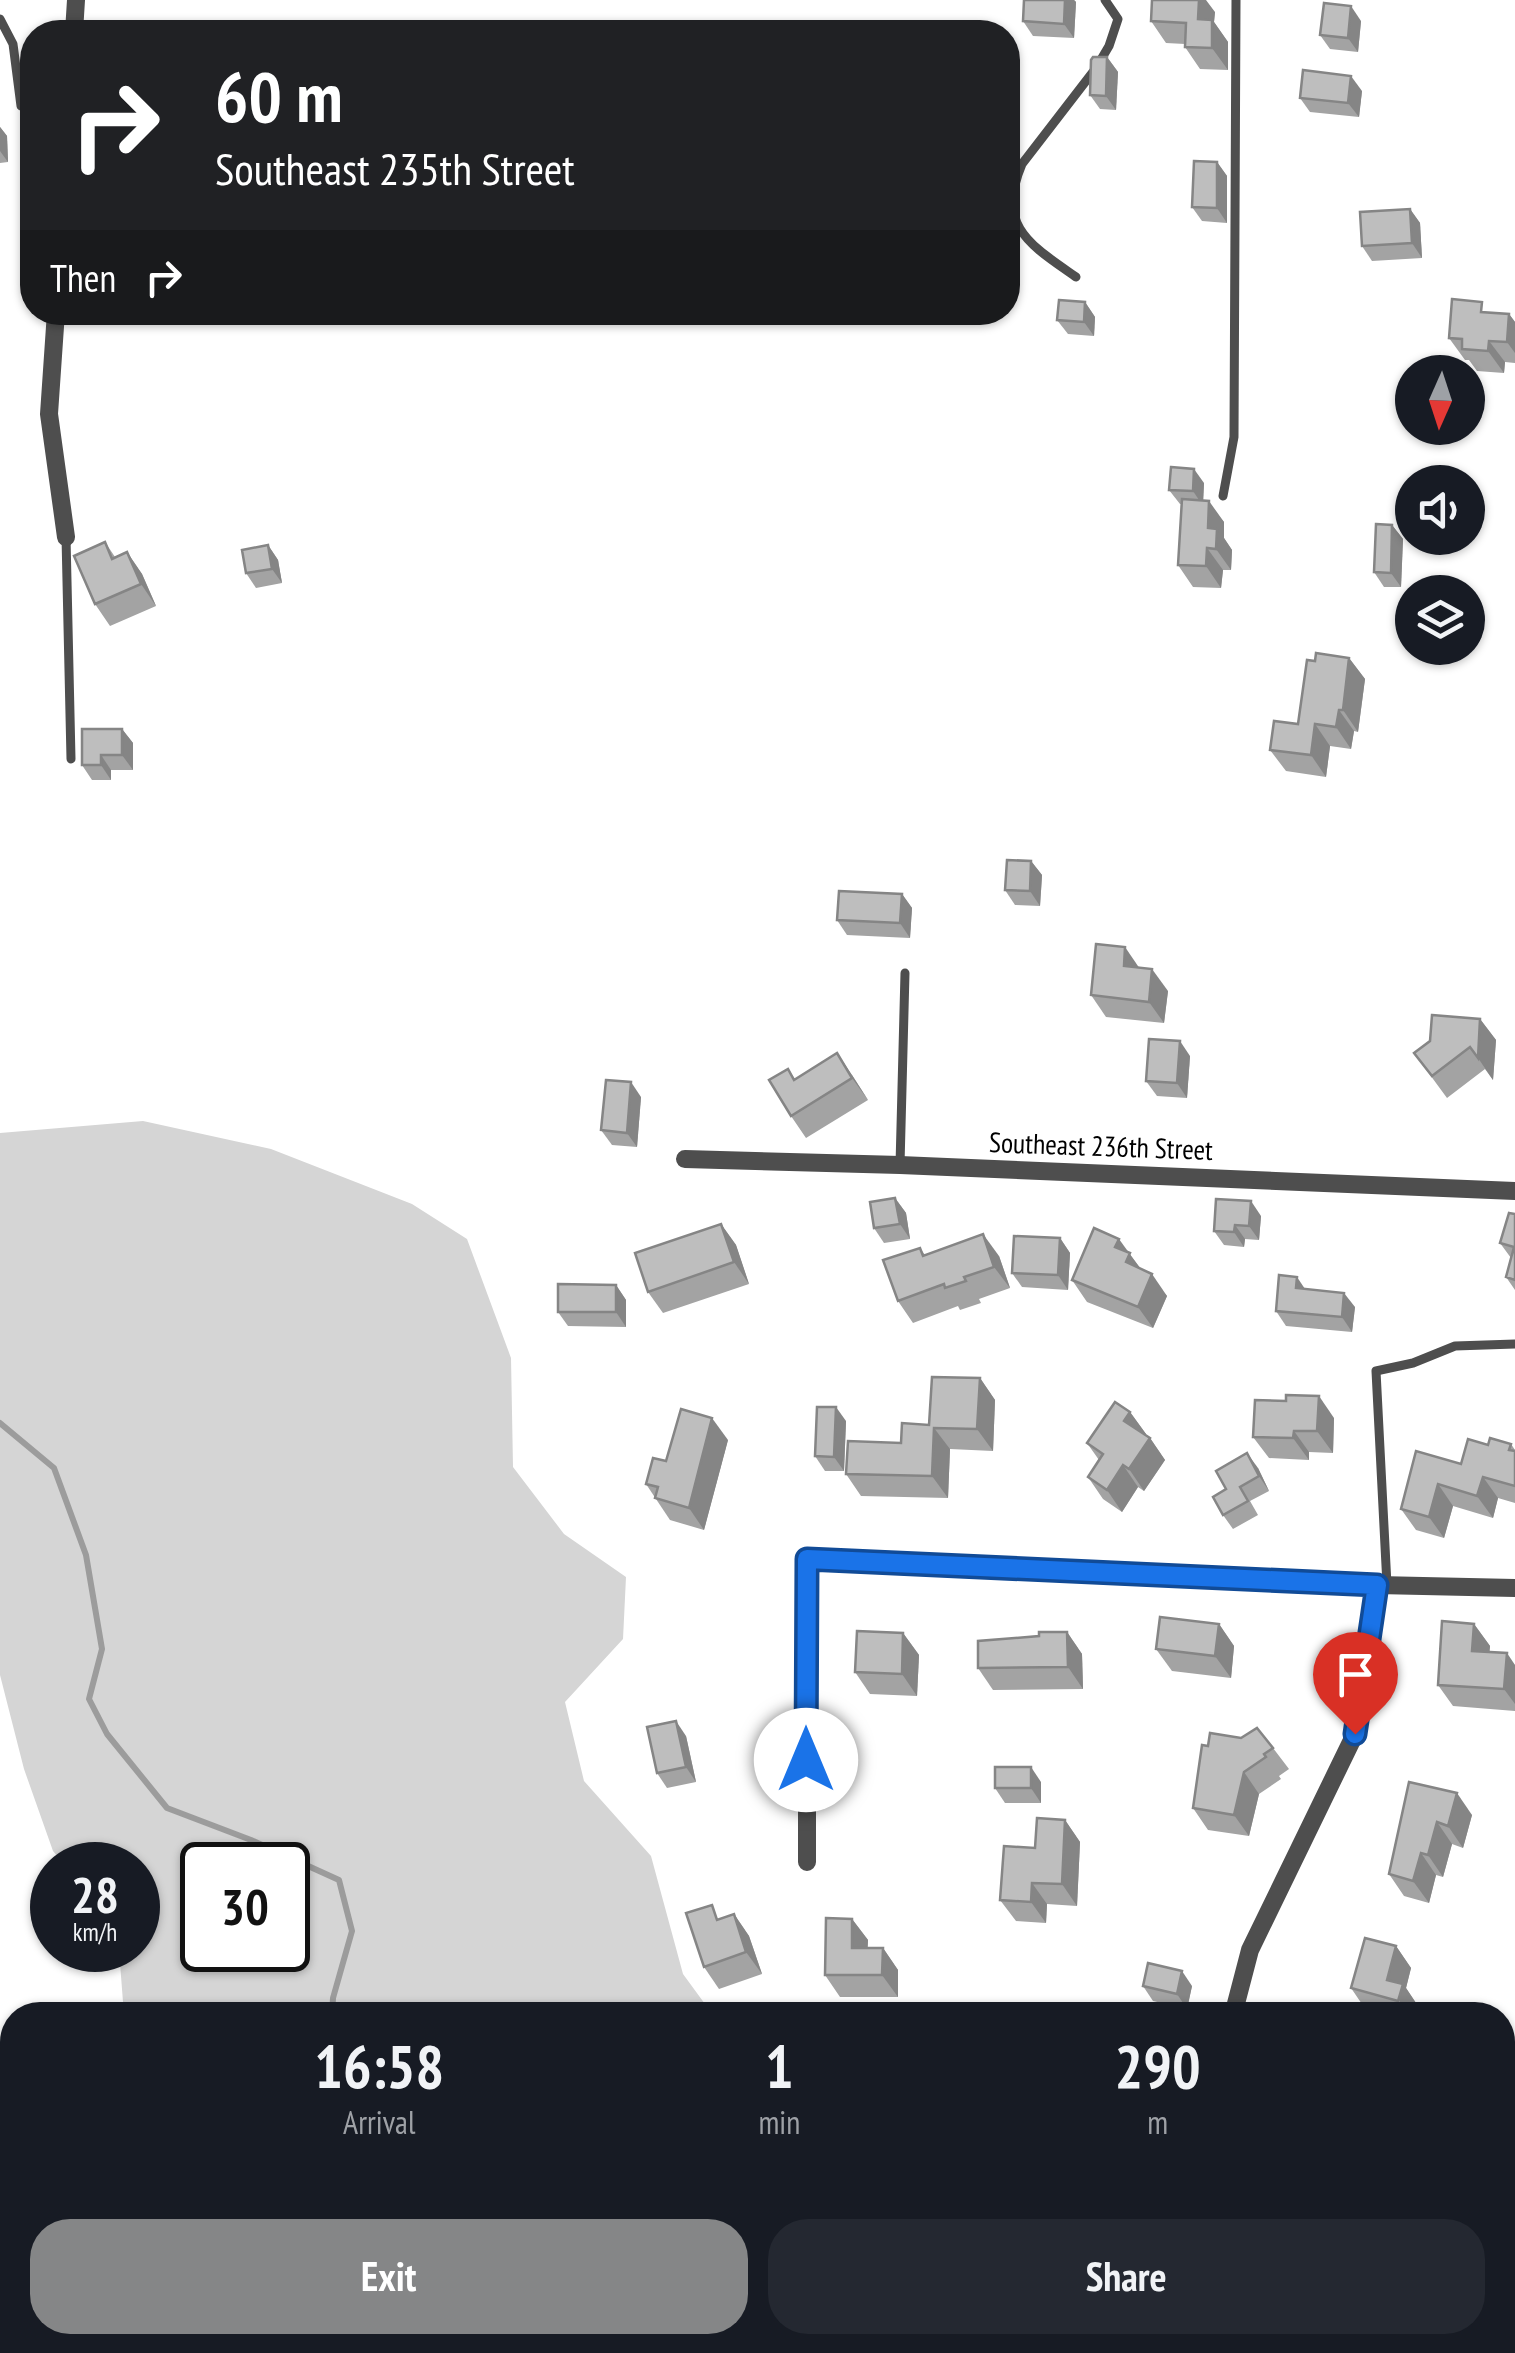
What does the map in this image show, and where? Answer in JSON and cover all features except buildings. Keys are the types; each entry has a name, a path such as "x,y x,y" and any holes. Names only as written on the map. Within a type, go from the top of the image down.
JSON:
{"street":[{"path":"55,325 49,414 66,536"},
{"name":"Southeast 236th Street","path":"685,1159 1515,1191"},
{"path":"806,1862 807,1559 1515,1588"},
{"path":"1236,2002 1250,1950 1355,1734 1382,1585"}],"lane":[{"path":"1020,169 1109,46 1118,19 1105,0"},
{"path":"1223,496 1234,438 1236,0"},
{"path":"0,19 13,44 20,98"},
{"path":"1020,229 1036,249 1076,277"},
{"path":"66,536 71,759"},
{"path":"900,1165 905,973"},
{"path":"1382,1585 1376,1371 1455,1346 1515,1344"}],"shaded area":[{"path":"143,1121 271,1149 412,1204 467,1239 511,1358 513,1467 564,1534 626,1577 623,1639 565,1702 584,1781 651,1856 683,1974 703,2002 123,2002 121,1972 160,1972 160,1842 50,1842 24,1769 0,1675 0,1133"}],"waterway":[{"path":"0,1423 54,1468 86,1555 102,1649 89,1699 107,1734 167,1808 339,1880 352,1931 333,2002"}],"route":[{"path":"806,1760 807,1559 1377,1585 1355,1734"}]}
